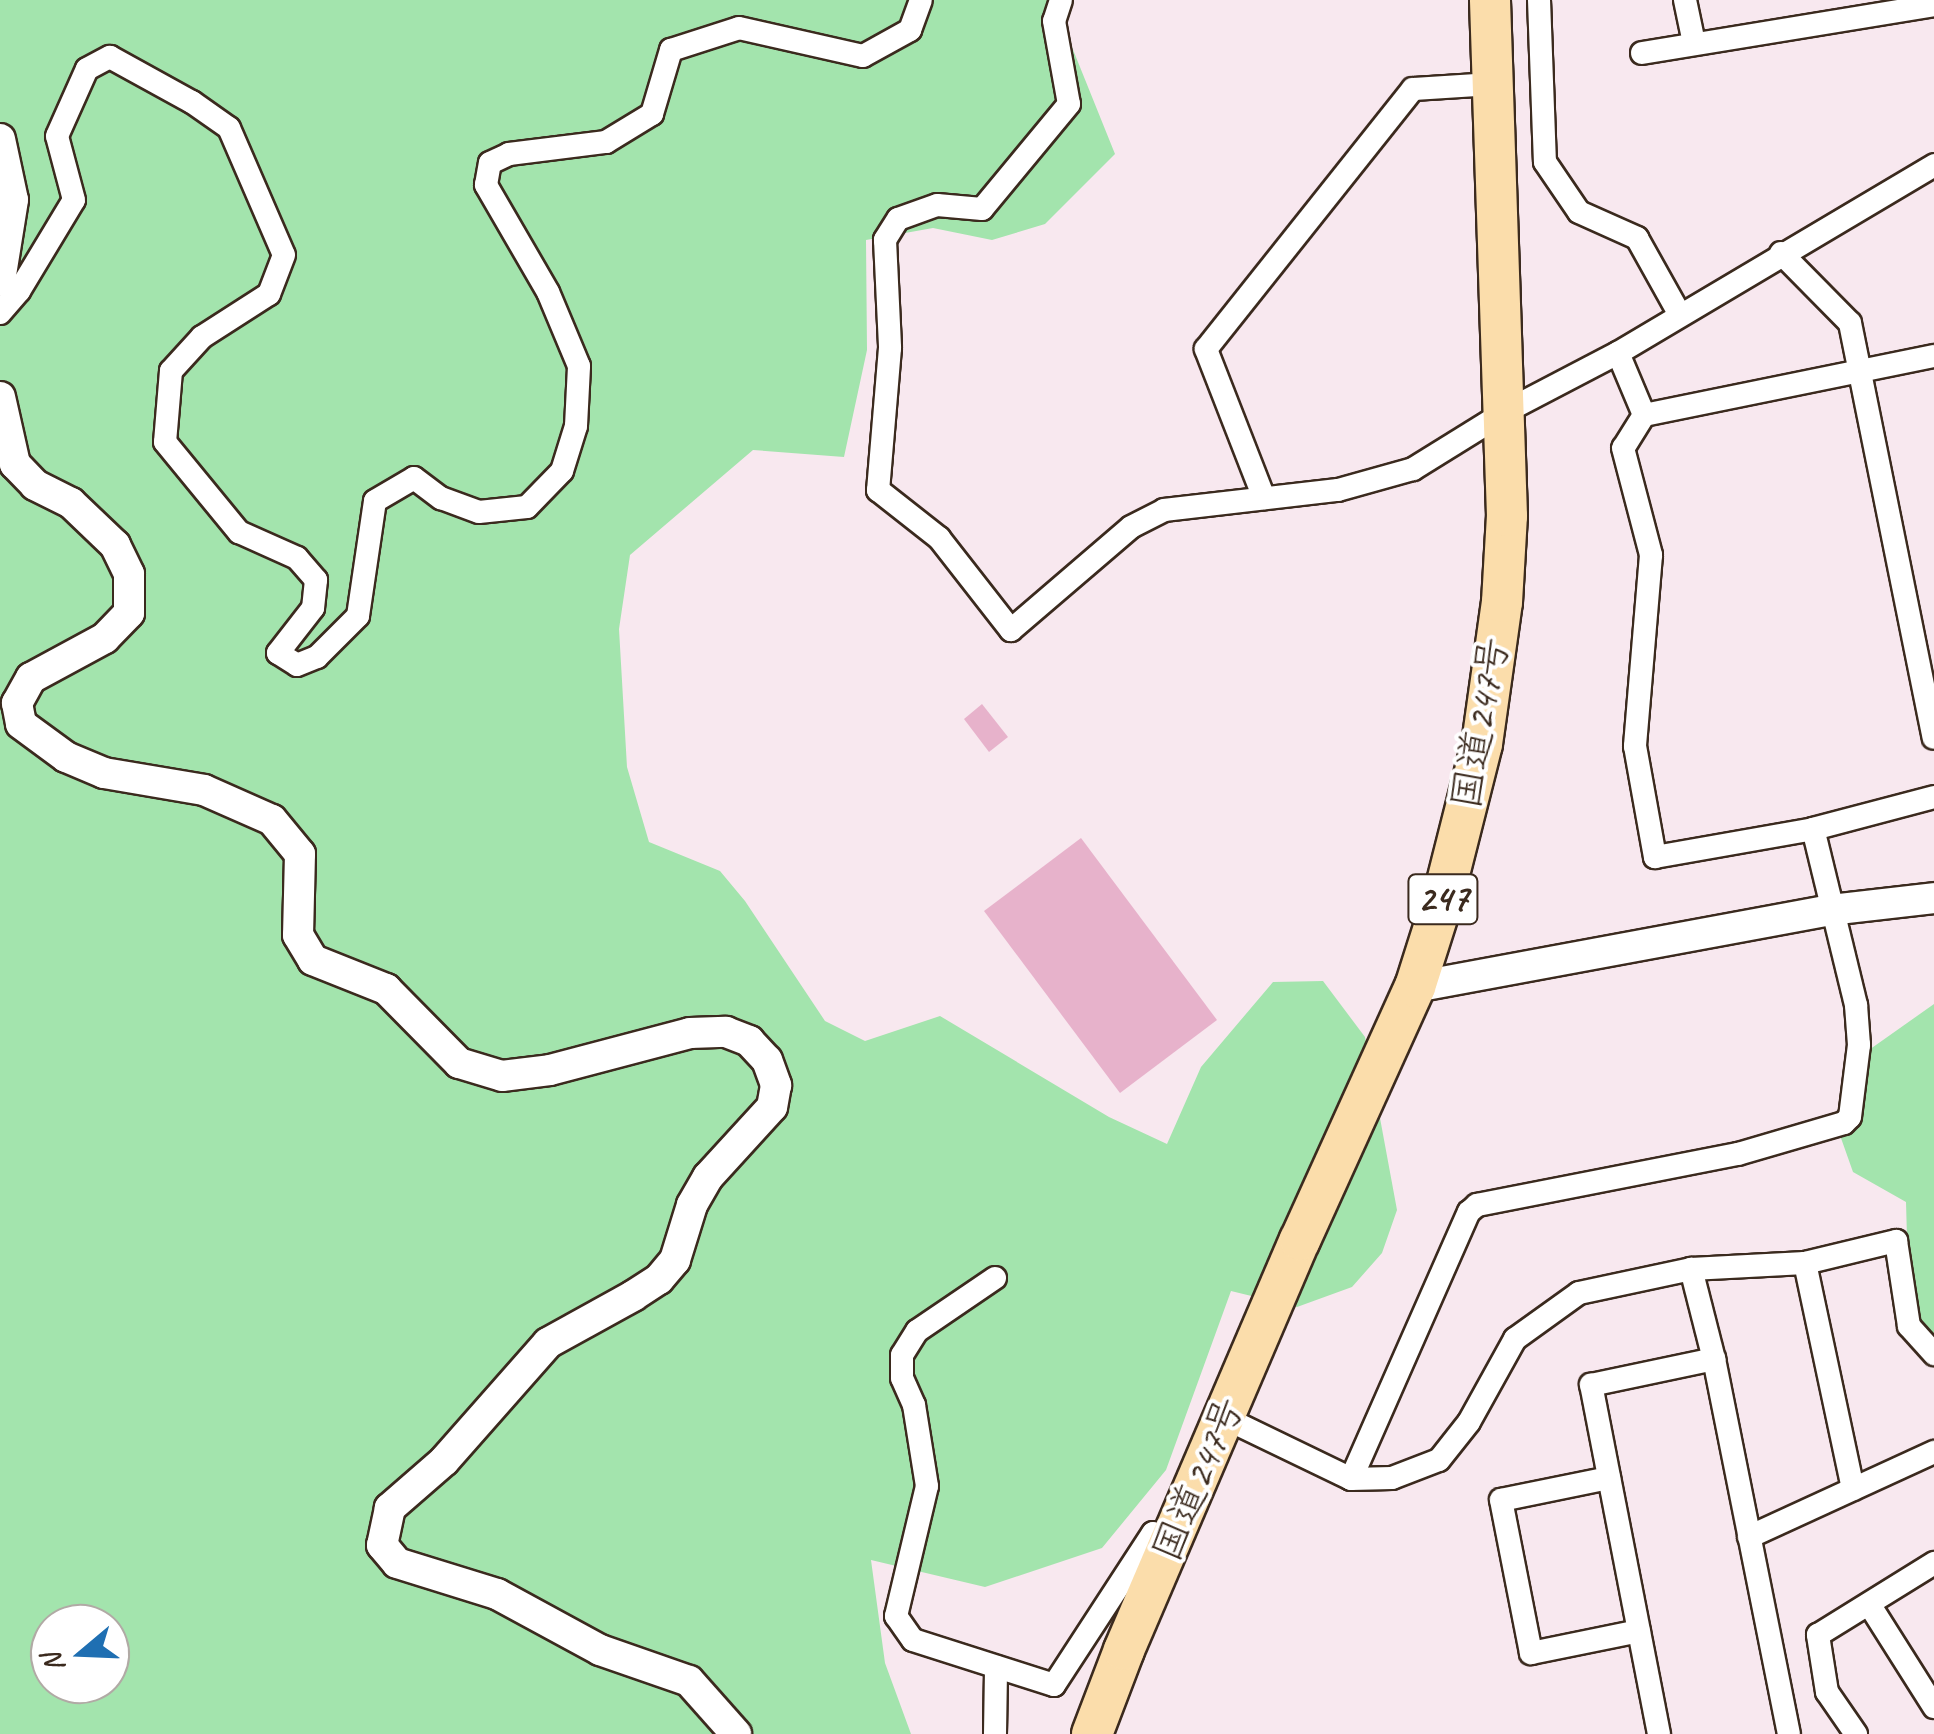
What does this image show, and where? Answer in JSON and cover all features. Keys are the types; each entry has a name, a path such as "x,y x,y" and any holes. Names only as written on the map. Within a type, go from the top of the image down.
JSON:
{"highway":[{"name":"国道247号","path":"1092,1734 1224,1418 1415,987 1442,902 1482,744 1503,585 1505,412 1490,0"}],"street":[{"path":"0,313 19,291 74,200 57,136 87,69 110,57 192,102 229,128 284,255 269,294 202,337 171,371 165,442 239,532 297,558 316,580 313,608 278,653 297,665 318,657 358,616 374,501 414,478 441,498 479,512 528,507 562,471 576,426 579,366 548,292 486,185 490,163 510,154 606,142 652,114 671,50 739,28 863,56 910,30 921,0"},
{"path":"1061,0 1054,21 1069,104 982,208 937,205 898,219 885,240 890,348 878,490 939,538 1011,630 1132,527 1164,510 1338,490 1412,469 1505,412 1618,353 1934,165"},
{"path":"1539,0 1545,162 1580,212 1637,238 1680,314"},
{"path":"1685,0 1694,44"},
{"path":"1642,53 1934,5"},
{"path":"1264,498 1206,349 1413,89 1494,84"},
{"path":"0,139 14,200 0,281"},
{"path":"1781,253 1850,323 1934,738"},
{"path":"1618,353 1644,415"},
{"path":"1934,356 1644,415 1623,448 1650,555 1635,746 1655,857 1814,829 1934,797"},
{"path":"0,397 15,464 34,485 71,503 115,545 129,574 129,612 105,638 31,678 17,703 21,724 66,757 104,773 204,790 272,820 300,854 298,935 312,960 386,989 459,1063 502,1076 550,1070 690,1033 726,1032 749,1040 767,1060 776,1086 772,1107 708,1177 692,1205 674,1260 658,1279 633,1296 570,1327 548,1343 444,1461 390,1508 382,1545 397,1563 497,1594 600,1650 690,1680 736,1734"},
{"path":"1351,1479 1469,1212 1477,1205 1738,1154 1844,1123 1850,1117 1859,1045 1856,1004 1814,829"},
{"path":"1415,987 1831,910 1931,898"},
{"path":"1224,1418 1351,1479 1392,1478 1439,1460 1469,1422 1515,1339 1579,1294 1691,1269 1805,1263 1896,1242 1909,1326 1934,1354"},
{"path":"1805,1263 1852,1489"},
{"path":"1691,1269 1714,1359 1790,1734"},
{"path":"995,1278 916,1331 902,1355 902,1378 914,1404 927,1486 896,1616 913,1640 1054,1685 1153,1534 1172,1540"},
{"path":"1659,1734 1590,1385 1714,1359"},
{"path":"1749,1537 1934,1452"},
{"path":"1609,1478 1501,1500 1531,1653 1639,1631"},
{"path":"1856,1734 1827,1692 1818,1635 1934,1563"},
{"path":"1869,1604 1934,1707"},
{"path":"995,1734 996,1667"}],"green space":[{"path":"0,0 1053,0 1115,154 1045,224 992,240 933,228 866,240 867,350 844,457 753,450 630,555 619,629 627,767 649,842 720,871 745,901 825,1021 865,1041 940,1016 1109,1117 1167,1144 1201,1067 1273,982 1323,981 1365,1037 1397,1210 1382,1253 1352,1287 1297,1307 1231,1291 1166,1470 1102,1548 985,1587 871,1560 885,1663 911,1734 0,1734"},
{"path":"1934,1004 1934,1338 1920,1324 1907,1238 1906,1202 1853,1172 1836,1124 1859,1057"}],"building":[{"path":"982,704 1008,737 989,752 964,719"},
{"path":"1081,838 1217,1020 1120,1093 984,911"}]}
